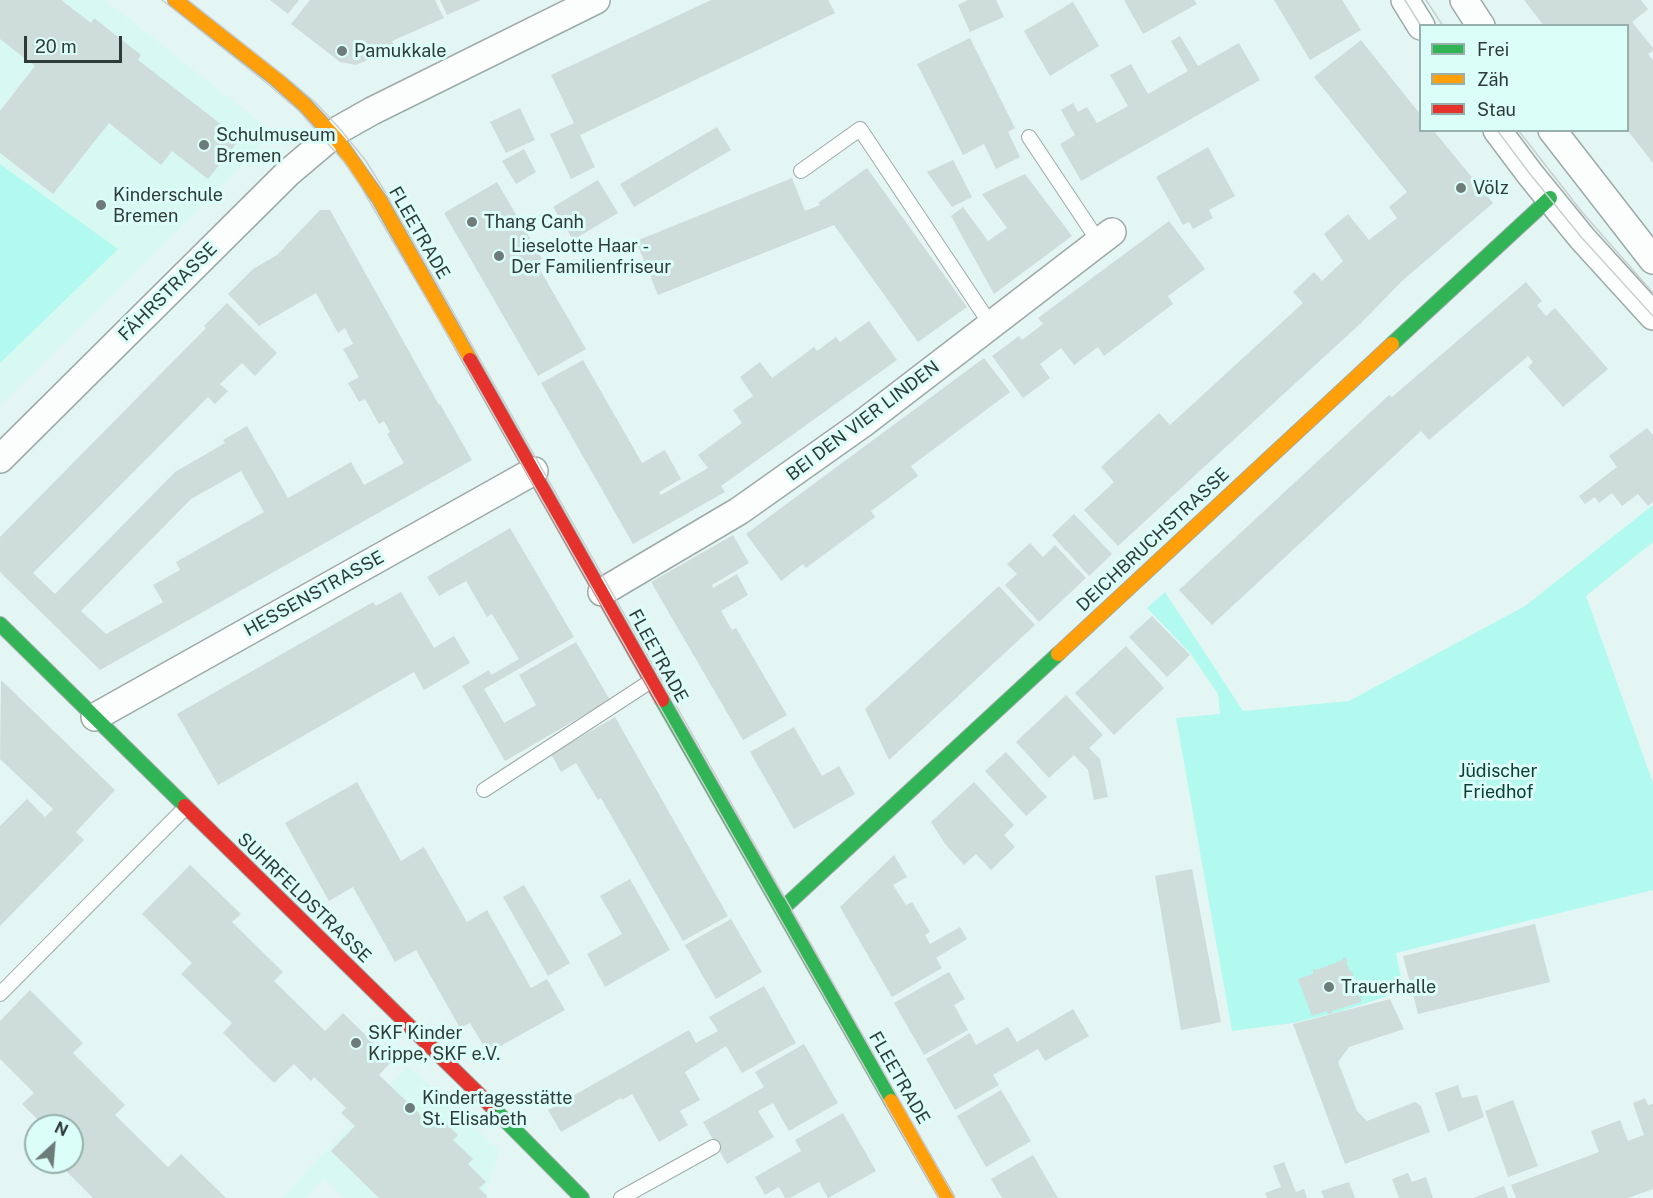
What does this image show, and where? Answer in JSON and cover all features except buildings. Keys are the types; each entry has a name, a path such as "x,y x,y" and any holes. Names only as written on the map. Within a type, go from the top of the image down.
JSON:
{"street":[{"name":"FLEETRADE","path":"175,0 276,79 305,105 357,165 379,199 947,1198"},
{"name":"FÄHRSTRASSE","path":"0,459 288,173 333,135 372,111 596,0"},
{"path":"1405,0 1421,24"},
{"path":"1464,0 1480,24"},
{"path":"1499,132 1550,198 1653,316"},
{"path":"1554,132 1653,260"},
{"name":"DEICHBRUCHSTRASSE","path":"782,909 1550,198"},
{"name":"BEI DEN VIER LINDEN","path":"602,592 739,511 862,424 1105,237"},
{"name":"HESSENSTRASSE","path":"95,717 534,471"},
{"name":"SUHRFELDSTRASSE","path":"0,624 525,1139 582,1198"}],"lane":[{"path":"801,171 860,129 990,325"},
{"path":"1029,138 1105,237"},
{"path":"484,790 651,681"},
{"path":"0,994 186,807"},
{"path":"621,1198 713,1147"}],"shaded area":[{"name":"Kinderschule Bremen","path":"0,0 105,0 270,130 258,150 0,406"},
{"name":"Kindertagesstätte St. Elisabeth","path":"408,1066 500,1151 486,1190 488,1194 484,1198 344,1198 324,1178 305,1198 281,1198"}],"green space":[{"path":"0,164 118,249 0,363"},
{"name":"Jüdischer Friedhof","path":"1653,505 1653,542 1586,596 1653,783 1653,890 1396,953 1404,991 1338,1012 1293,1023 1232,1031 1176,718 1220,714 1218,694 1190,653 1147,608 1165,592 1243,711 1349,701 1525,606"}],"tram line":[{"path":"162,0 299,111 345,163 361,187 471,375 939,1198"},
{"path":"188,0 315,102 366,161 955,1198"},
{"path":"1405,0 1420,24"},
{"path":"1426,0 1442,24"},
{"path":"1498,132 1582,238 1653,316"},
{"path":"1520,132 1582,212 1653,293"}],"traffic: fast":[{"path":"1392,344 1550,198"},
{"path":"0,624 185,806"},
{"path":"782,909 1058,654"},
{"path":"662,700 891,1101"},
{"path":"491,1106 582,1198"}],"traffic: slow":[{"path":"175,0 276,79 305,105 339,142 379,199 470,360"},
{"path":"1058,654 1392,344"},
{"path":"891,1101 947,1198"}],"traffic: jam":[{"path":"470,360 662,700"},
{"path":"185,806 491,1106"}],"place":[{"name":"Pamukkale","path":"342,51"},
{"name":"Schulmuseum Bremen","path":"204,145"},
{"name":"Völz","path":"1461,188"},
{"name":"Kinderschule Bremen","path":"101,205"},
{"name":"Thang Canh","path":"472,222"},
{"name":"Lieselotte Haar - Der Familienfriseur","path":"499,256"},
{"name":"Trauerhalle","path":"1329,987"},
{"name":"SKF Kinder Krippe, SKF e.V.","path":"356,1043"},
{"name":"Kindertagesstätte St. Elisabeth","path":"410,1108"}]}
